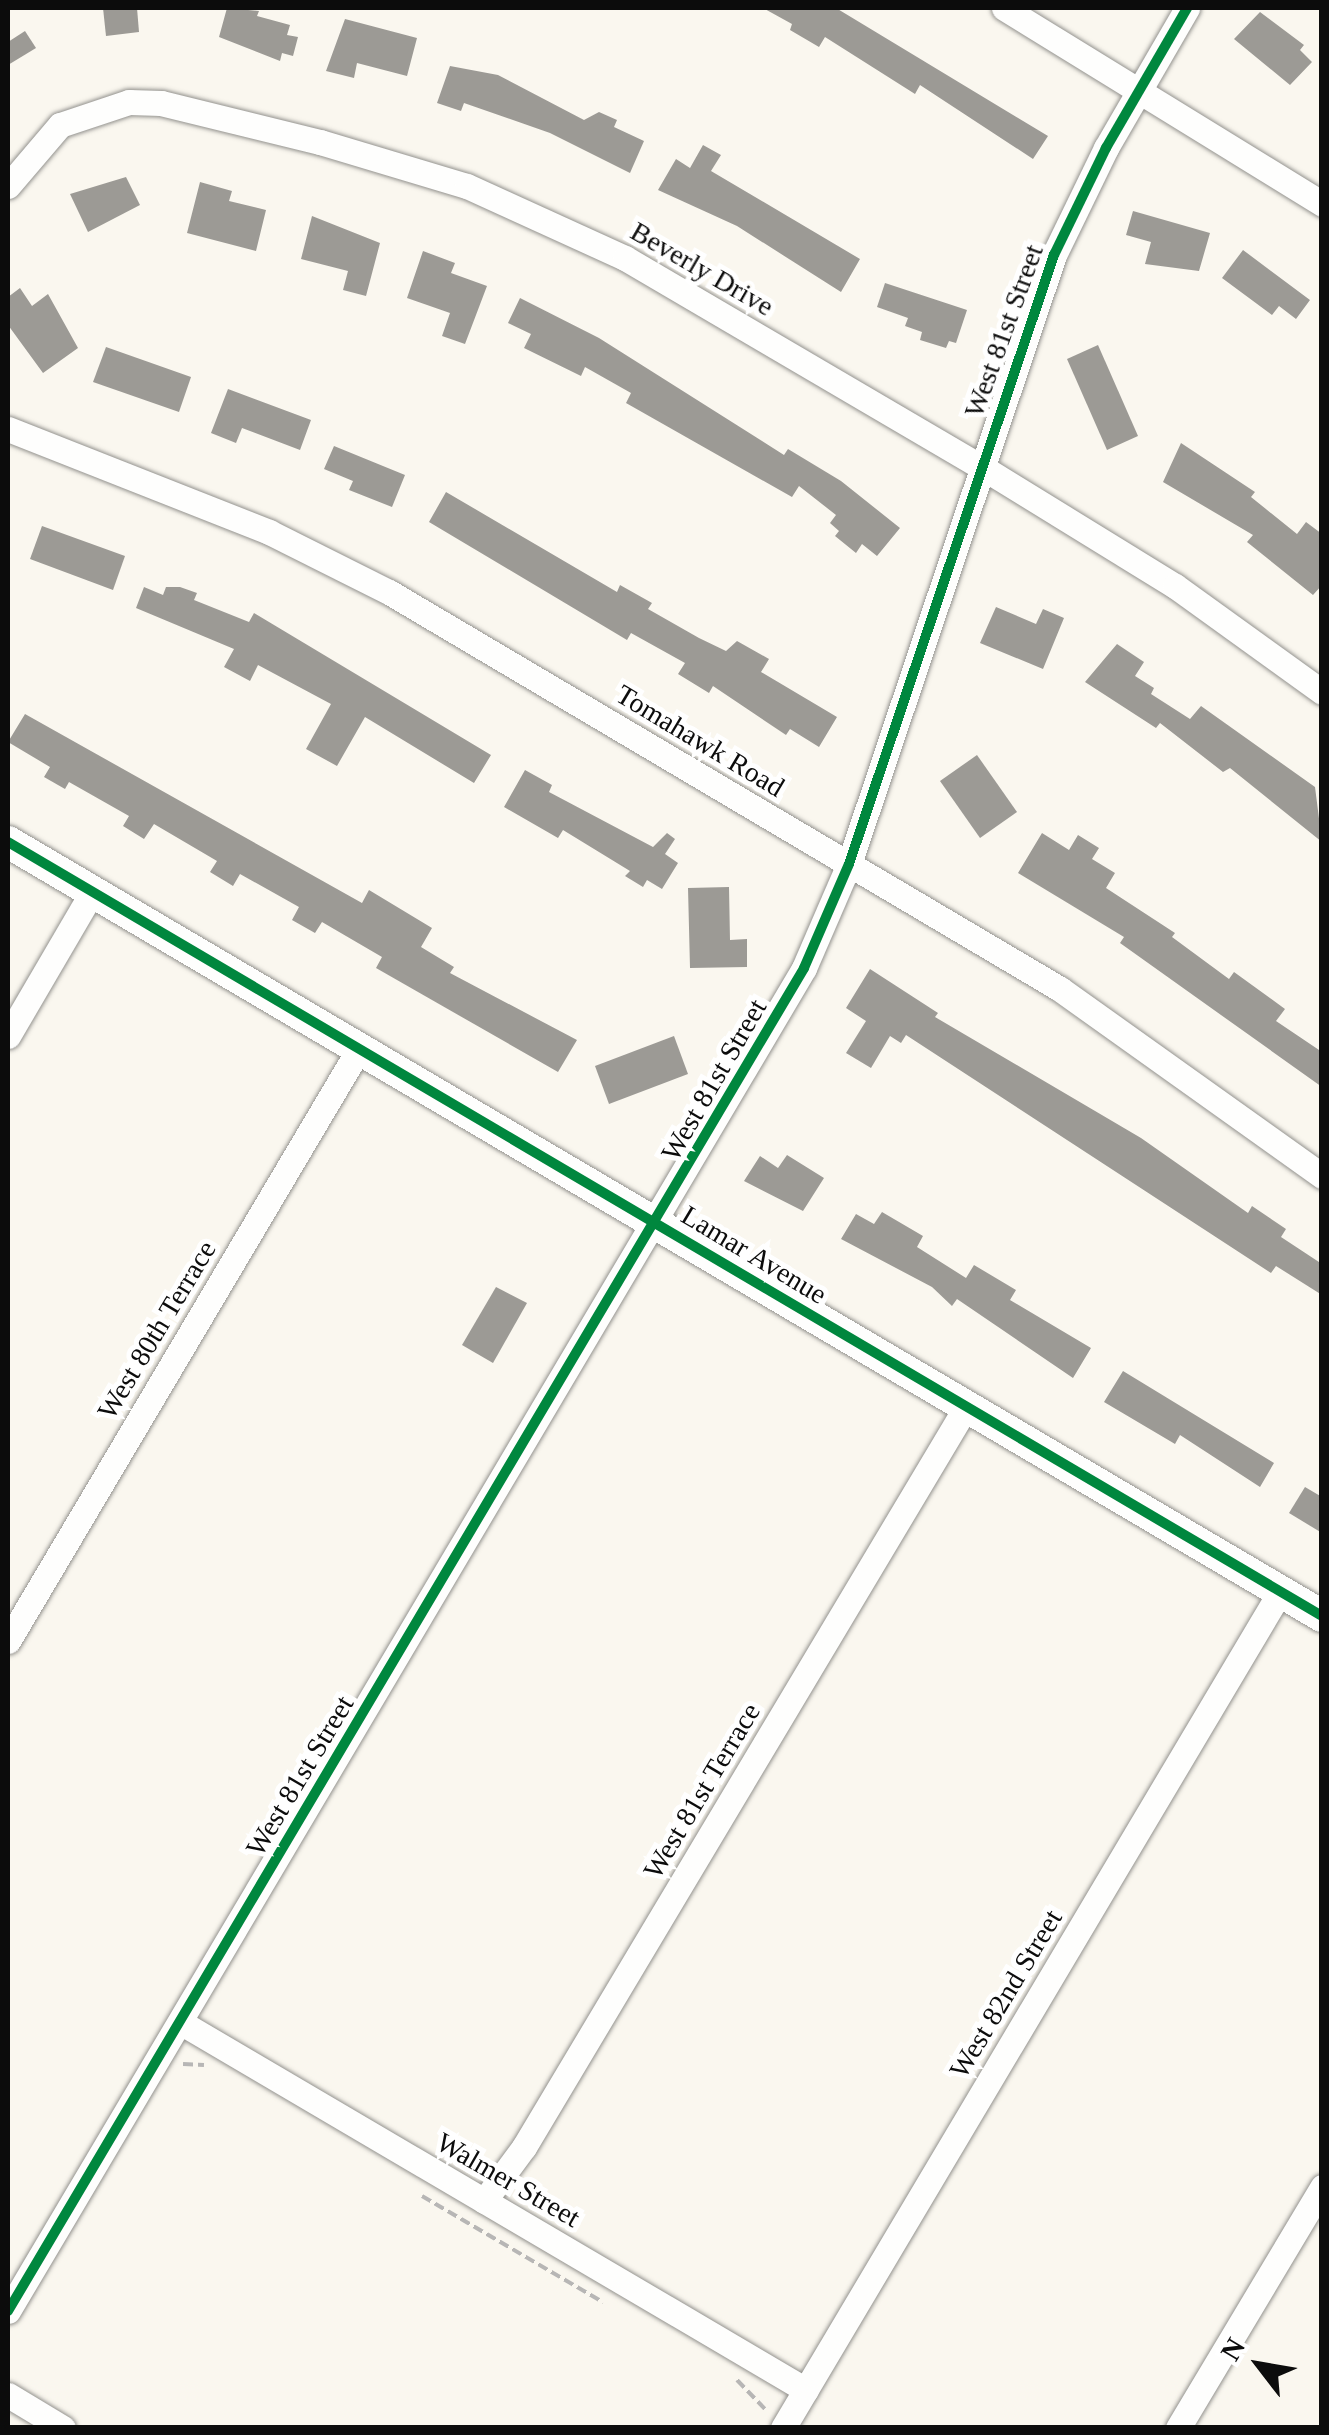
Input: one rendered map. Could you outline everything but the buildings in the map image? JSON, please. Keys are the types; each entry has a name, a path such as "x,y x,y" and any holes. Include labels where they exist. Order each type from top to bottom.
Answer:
{"street":[{"path":"1004,8 1322,204"},
{"name":"West 81st Street","path":"8,2311 778,1018 849,864 980,466 1054,256 1139,88 1187,8"},
{"name":"Beverly Drive","path":"8,186 60,125 129,102 161,103 389,160 521,208 625,258 980,466 1175,586 1322,692"},
{"name":"Tomahawk Road","path":"8,429 270,532 389,592 1060,989 1322,1176"},
{"name":"Lamar Avenue","path":"8,842 1322,1616"},
{"path":"8,1036 92,892"},
{"name":"West 80th Terrace","path":"8,1641 359,1049"},
{"name":"West 81st Terrace","path":"484,2201 524,2148 966,1407"},
{"name":"West 82nd Street","path":"783,2428 1280,1592"},
{"name":"Walmer Street","path":"180,2022 806,2390"},
{"path":"1178,2428 1322,2187"},
{"path":"8,2394 63,2428"}],"cycle path":[{"path":"8,2311 804,968 849,864 1054,255 1106,148 1187,8"},
{"path":"8,842 1322,1616"}]}
